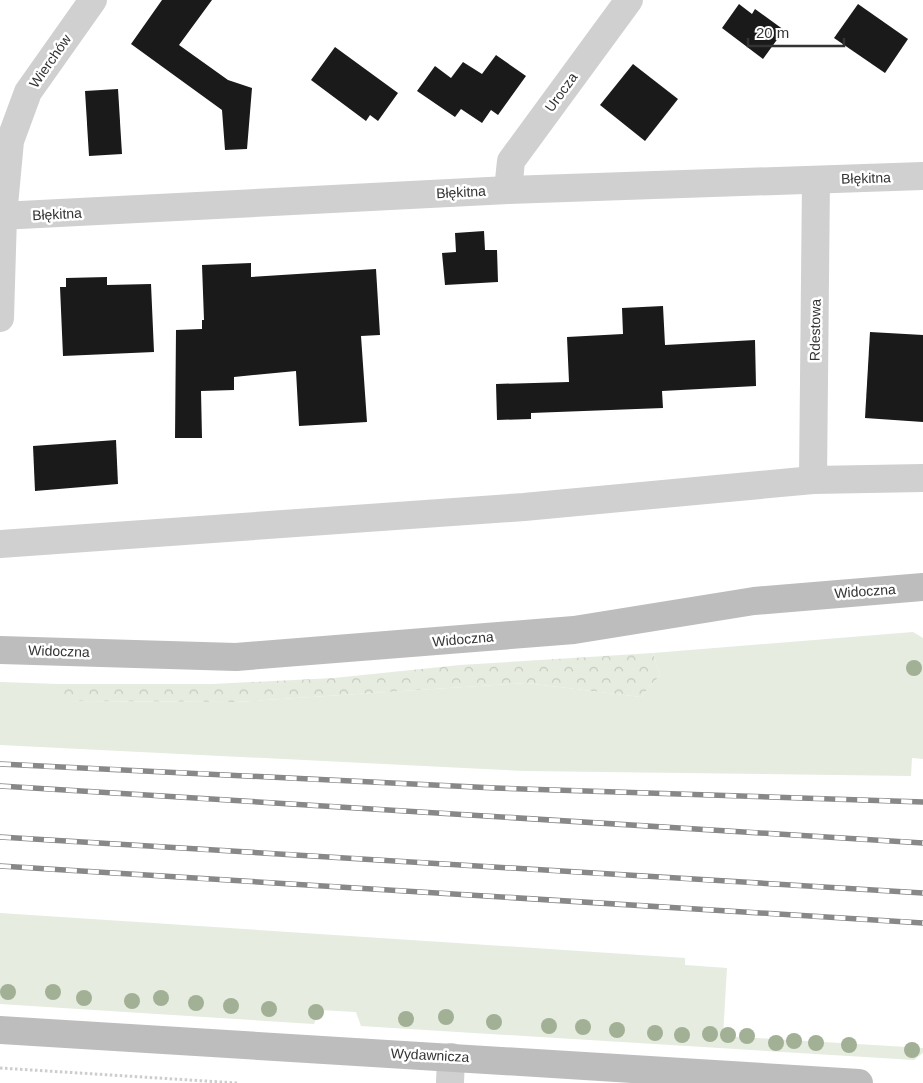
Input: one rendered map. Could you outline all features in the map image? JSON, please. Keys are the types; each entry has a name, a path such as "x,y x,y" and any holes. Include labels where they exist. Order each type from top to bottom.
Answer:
{"main road":[{"name":"Widoczna","path":"0,650 236,657 574,630 754,601 923,587"},
{"name":"Wydawnicza","path":"0,1030 451,1070 859,1083"}],"street":[{"name":"Wierchów","path":"0,318 2,216 10,141 28,92 93,0"},
{"name":"Urocza","path":"508,190 511,160 628,0"},
{"name":"Błękitna","path":"2,216 508,190 923,176"},
{"name":"Rdestowa","path":"813,480 816,180"},
{"path":"0,544 524,507 813,480 923,478"}],"path":[{"path":"0,1068 236,1083"}],"green space":[{"path":"913,632 923,638 923,759 912,758 911,776 525,771 0,745 0,682 58,684 58,701 235,702 526,683 641,697 660,675 653,653"},
{"path":"653,653 660,675 641,697 526,683 235,702 58,701 58,684 213,684 334,678 460,665"},
{"path":"0,913 685,958 685,965 727,968 723,1036 923,1048 923,1053 914,1060 361,1026 356,1012 320,1010 314,1024 0,1004"}],"building":[{"path":"162,0 212,0 179,45 228,80 252,88 247,149 225,150 222,110 131,44"},
{"path":"739,4 752,14 755,9 784,30 763,59 722,28"},
{"path":"858,4 908,39 885,73 834,38"},
{"path":"335,47 398,93 378,121 370,115 366,121 311,80"},
{"path":"496,55 526,76 498,115 491,110 482,123 461,109 455,117 417,91 435,66 451,78 463,62 482,74"},
{"path":"633,64 678,99 645,141 600,105"},
{"path":"118,89 122,154 89,156 85,91"},
{"path":"484,231 485,250 497,250 498,282 445,285 442,253 456,252 455,233"},
{"path":"251,263 251,277 376,269 380,335 361,336 367,422 299,426 296,371 234,377 234,390 201,391 202,438 175,438 176,330 202,329 202,320 204,320 202,265"},
{"path":"107,277 107,285 151,284 154,352 63,356 60,287 66,287 66,278"},
{"path":"663,306 665,345 755,340 756,386 662,391 663,408 531,413 531,419 497,420 496,384 569,382 567,337 623,334 622,308"},
{"path":"870,332 923,335 923,422 865,418"},
{"path":"116,440 118,484 35,491 33,446"}],"railway":[{"path":"0,764 495,788 923,802"},
{"path":"0,786 923,843"},
{"path":"0,837 923,893"},
{"path":"0,866 923,923"}]}
